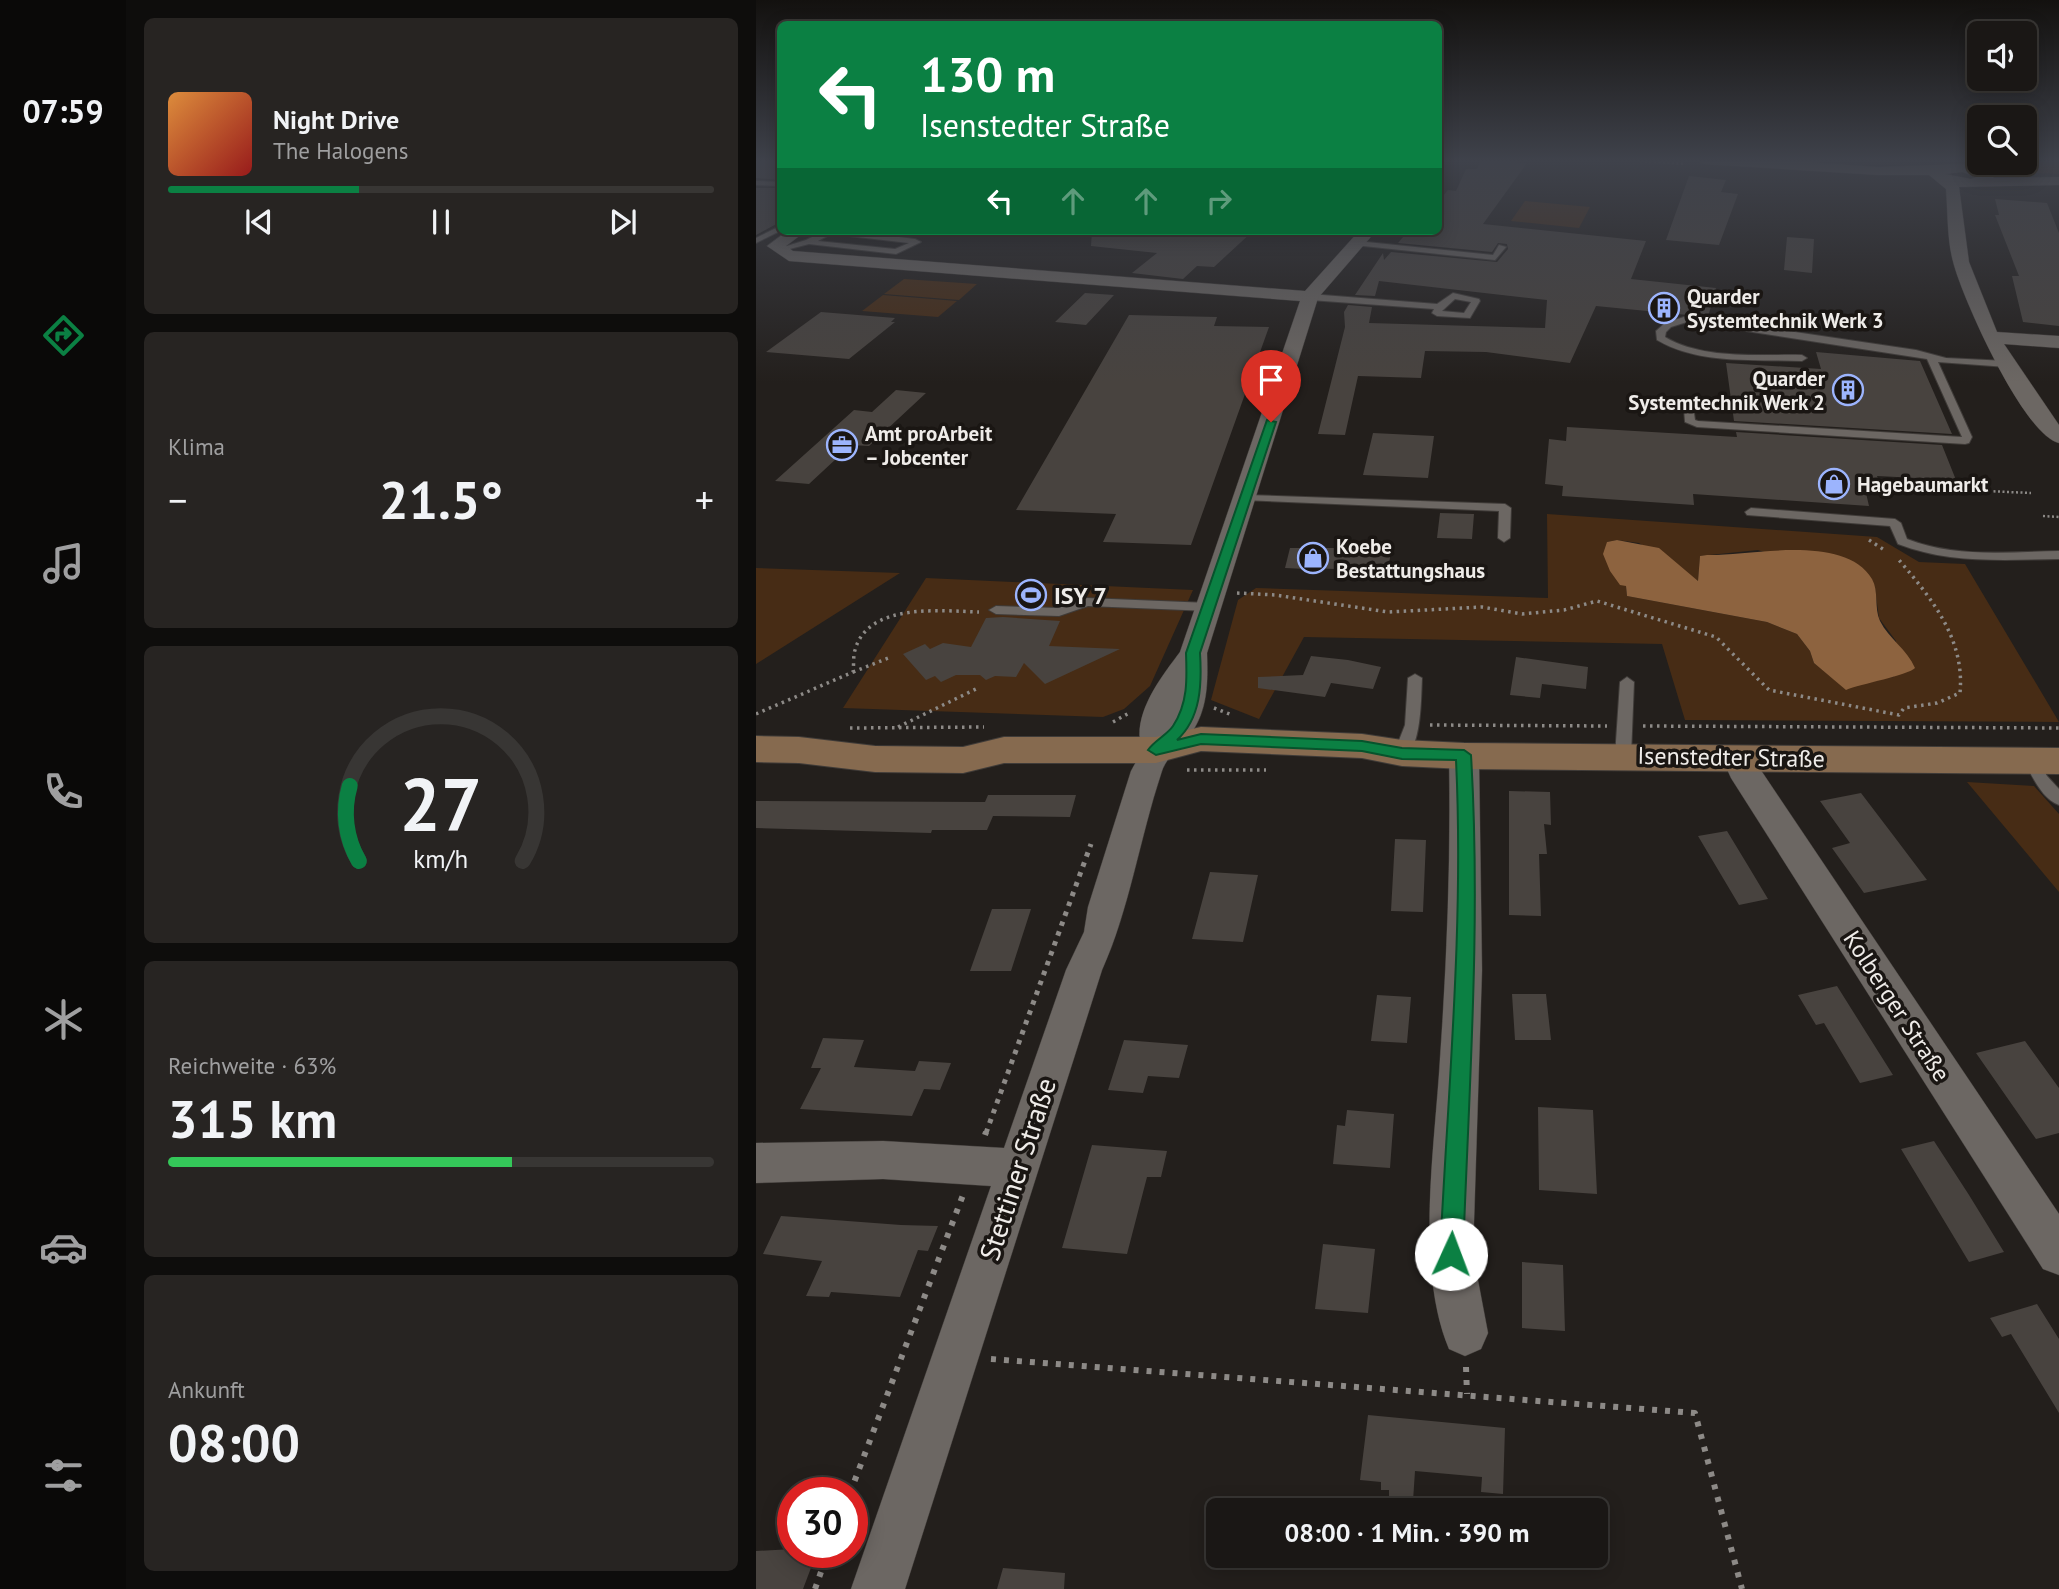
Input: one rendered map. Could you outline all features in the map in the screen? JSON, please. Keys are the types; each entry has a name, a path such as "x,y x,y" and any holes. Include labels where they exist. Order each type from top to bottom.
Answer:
{"street":[{"path":"1957,234 1963,272 1990,337 2046,424 2059,437"},
{"path":"804,237 781,240 777,249 789,256 1310,297"},
{"path":"1156,750 1178,730 1190,705 1195,687 1193,653 1247,498 1310,297 1363,237"},
{"path":"1990,337 2059,342"},
{"name":"Isenstedter Straße","path":"756,749 799,750 875,759 963,760 998,738 1156,750 1186,758 1362,759 1407,739 1464,755 1623,741 1737,758 2046,761"},
{"name":"Stettiner Straße","path":"878,1589 1084,971 1097,947 1112,882 1146,771 1156,750"},
{"path":"1464,755 1464,957 1451,1254 1465,1333"},
{"name":"Kolberger Straße","path":"1737,758 1742,770 2059,1253"},
{"path":"756,1163 883,1160 1017,1168"}],"lane":[{"path":"804,237 896,252 917,242 862,235"},
{"path":"1363,237 1494,258 1502,247"},
{"path":"756,250 777,249"},
{"path":"1310,297 1439,307"},
{"path":"1802,358 1685,349 1660,338 1661,331 1668,325 1687,319 1931,357 2007,364"},
{"path":"1687,399 1690,422 1697,424 1965,441 1967,437 1931,357"},
{"path":"1247,498 1505,508 1504,538"},
{"path":"1751,512 1895,523 1902,541 1918,549 1974,554 2059,555"},
{"path":"996,610 1059,612 1087,602 1212,600"},
{"path":"1407,739 1415,678"},
{"path":"1623,741 1628,715 1627,682"},
{"path":"2046,761 2041,779 2059,799"}],"path":[{"path":"1931,492 1941,489 2031,493"},
{"path":"2043,516 2059,517"},
{"path":"1869,540 1888,552"},
{"path":"1898,558 1933,602 1960,659 1964,675 1960,693 1937,703 1904,708 1899,715 1901,727"},
{"path":"1212,600 1275,595 1388,612 1482,607 1522,614 1564,610 1597,601 1716,637 1769,690 1899,715"},
{"path":"853,672 851,654 861,636 879,622 914,610 996,610"},
{"path":"756,714 891,657"},
{"path":"897,727 978,688"},
{"path":"846,727 897,727 998,738"},
{"path":"1407,739 1623,741 1901,727 2059,728"},
{"path":"955,1356 1695,1413 1742,1589"},
{"path":"815,1589 822,1568"}],"shaded area":[{"path":"904,279 977,284 959,300 884,294"},
{"path":"883,295 957,301 938,317 862,311"},
{"path":"1547,514 1877,537 1919,562 1965,564 2059,722 1685,720 1662,644 1304,637 1259,719 1211,700 1238,600 1256,588 1548,598","holes":["1617,540 1639,543 1698,581 1700,556 1758,550 1875,588 1879,618 1896,641 1894,677 1873,679 1846,689 1814,663 1810,651 1797,634 1767,622 1627,596 1626,586 1607,542"]},
{"path":"1617,540 1659,548 1698,581 1700,556 1795,550 1819,551 1840,556 1859,565 1872,579 1880,621 1915,668 1904,674 1846,690 1814,663 1810,651 1797,634 1767,622 1627,596 1626,586 1620,585 1603,554 1607,542"},
{"path":"756,568 900,573 756,664"},
{"path":"926,578 1193,590 1150,686 1124,709 1103,717 843,708"},
{"path":"1967,782 2034,786 2059,814 2059,892"}],"building":[{"name":"Quarder Systemtechnik Werk 3","path":"1442,234 1580,234 1646,241 1631,279 1716,288 1708,317 1596,306 1570,363 1486,352 1425,351 1421,378 1358,376 1345,435 1318,434 1345,327 1344,312 1348,305 1372,307 1369,323 1545,328 1547,300 1379,281 1375,296 1355,295 1383,253 1384,260 1391,252 1497,262 1508,249 1507,244 1498,243 1492,252 1398,243 1405,235"},
{"path":"1668,234 1723,234 1719,245 1666,240"},
{"path":"2003,234 2059,234 2059,326 2023,322 2012,276 2019,276"},
{"path":"1092,235 1249,235 1214,267 1197,266 1183,279 1132,273 1157,253 1091,246"},
{"path":"1787,237 1814,239 1812,273 1784,270"},
{"path":"1085,293 1114,295 1086,325 1055,322"},
{"path":"821,312 895,318 891,322 895,322 849,359 766,352"},
{"path":"1129,315 1217,317 1214,326 1269,327 1191,545 1103,542 1116,514 1016,510"},
{"name":"Quarder Systemtechnik Werk 2","path":"1816,352 1920,361 1952,434 1734,421 1726,363 1821,369"},
{"path":"896,390 926,393 869,446 851,445 809,484 775,481 854,410 872,412"},
{"path":"1567,427 1737,437 1736,432 1942,445 1956,480 1877,476 1883,494 1866,493 1869,506 1693,494 1694,505 1562,496 1563,486 1545,484 1549,439 1566,441"},
{"path":"1373,433 1434,436 1428,478 1363,475"},
{"path":"1440,513 1474,514 1472,539 1437,538"},
{"path":"1352,542 1392,544 1388,571 1308,568 1308,565 1306,569 1285,568 1290,548 1351,548"},
{"path":"986,618 1060,621 1049,646 1120,649 1045,684 1024,663 1016,677 995,676 986,680 980,675 956,675 941,682 935,676 926,680 903,654 925,644 930,649 943,643 971,647"},
{"path":"1311,656 1381,667 1373,689 1331,683 1325,697 1258,688 1258,677 1303,675"},
{"path":"1516,657 1588,667 1586,689 1542,684 1540,698 1510,695"},
{"path":"1509,791 1550,792 1551,825 1544,824 1547,854 1539,854 1541,916 1509,915"},
{"path":"1861,793 1927,880 1864,893 1832,848 1850,843 1820,801"},
{"path":"988,795 1076,795 1070,817 993,816 987,830 932,830 931,833 756,828 756,801 985,802"},
{"path":"1727,831 1768,899 1739,905 1698,836"},
{"path":"1395,839 1426,840 1423,912 1391,911"},
{"path":"1210,872 1258,875 1243,942 1192,939"},
{"path":"992,909 1031,909 1011,971 970,971"},
{"path":"1837,986 1893,1075 1860,1083 1824,1023 1816,1025 1798,995"},
{"path":"1512,994 1546,994 1551,1040 1515,1040"},
{"path":"1377,995 1411,997 1407,1043 1371,1041"},
{"path":"823,1038 864,1040 854,1067 915,1071 919,1061 951,1063 940,1090 924,1089 912,1116 800,1109 821,1068 811,1068"},
{"path":"1124,1040 1188,1045 1179,1078 1148,1076 1143,1093 1108,1090"},
{"path":"2025,1041 2059,1088 2059,1133 2036,1139 1976,1053"},
{"path":"1538,1107 1593,1110 1597,1194 1539,1190"},
{"path":"1347,1110 1394,1114 1390,1168 1333,1164 1337,1125 1345,1126"},
{"path":"1934,1141 2004,1252 1969,1262 1901,1149"},
{"path":"1092,1145 1167,1151 1161,1177 1147,1177 1127,1254 1062,1248"},
{"path":"781,1216 938,1226 928,1251 918,1250 900,1297 831,1292 829,1297 806,1296 822,1261 763,1254"},
{"path":"1323,1244 1375,1249 1368,1313 1315,1309"},
{"path":"1522,1262 1563,1265 1565,1331 1522,1328"},
{"path":"2037,1304 2059,1339 2059,1413 2011,1334 2002,1337 1990,1318"},
{"path":"1368,1415 1505,1428 1503,1494 1481,1492 1482,1477 1415,1471 1413,1498 1389,1498 1389,1490 1381,1490 1381,1482 1360,1480"},
{"path":"777,1550 777,1568 811,1568 803,1589 756,1589 756,1551"},
{"path":"1003,1568 1065,1573 1064,1589 997,1589"}],"place":[{"name":"Quarder Systemtechnik Werk 3","path":"1664,308"},
{"name":"Quarder Systemtechnik Werk 2","path":"1848,390"},
{"name":"Amt proArbeit – Jobcenter","path":"842,445"},
{"name":"Hagebaumarkt","path":"1834,484"},
{"name":"Koebe Bestattungshaus","path":"1313,558"},
{"name":"ISY 7","path":"1031,595"}],"route":[{"path":"1271,422 1193,653 1195,687 1190,705 1178,730 1156,750 1201,739 1362,746 1402,753 1464,755 1464,971 1451,1254"}]}
